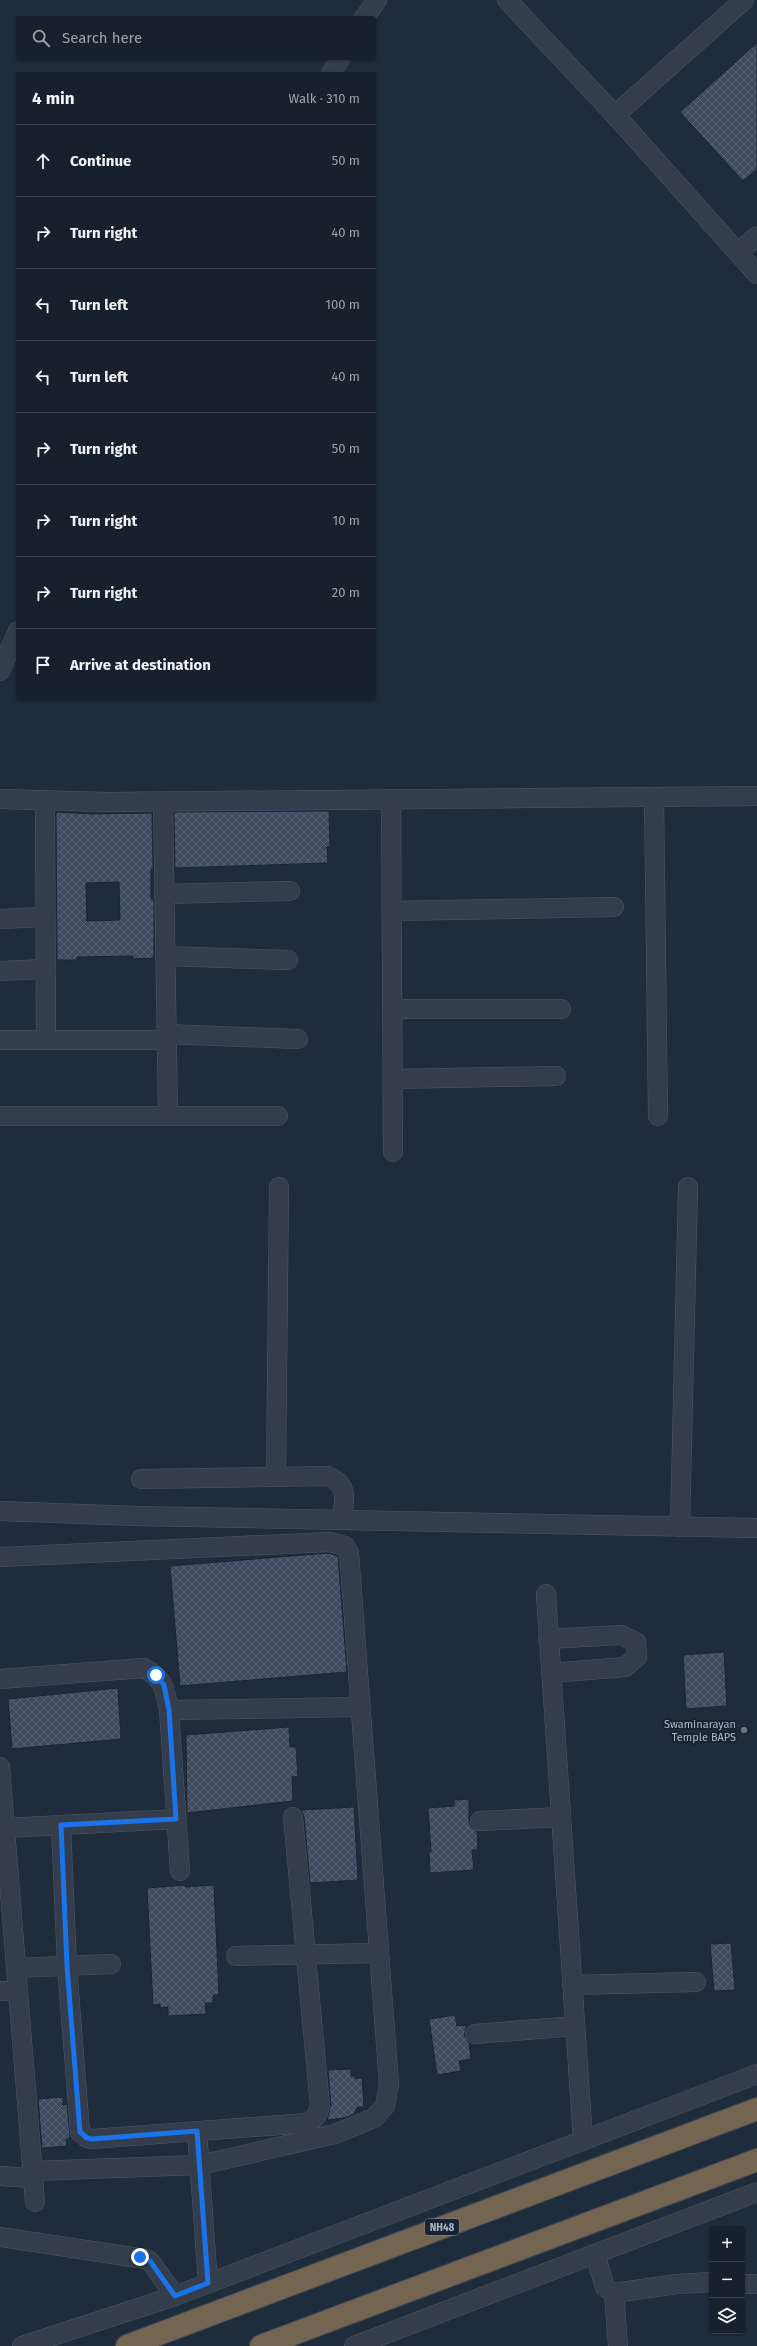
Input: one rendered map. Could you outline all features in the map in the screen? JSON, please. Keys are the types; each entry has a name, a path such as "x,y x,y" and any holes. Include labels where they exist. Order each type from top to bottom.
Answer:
{"highway":[{"name":"NH48","path":"127,2346 757,2108"},
{"path":"261,2346 757,2160"}],"street":[{"path":"366,16 378,0"},
{"path":"507,0 615,115 757,274"},
{"path":"615,115 744,0"},
{"path":"332,72 339,60"},
{"path":"738,253 757,236"},
{"path":"0,671 16,635"},
{"path":"0,799 163,802 757,796"},
{"path":"654,797 658,1116"},
{"path":"45,800 44,917 46,1040"},
{"path":"391,800 393,1152"},
{"path":"163,802 168,1116"},
{"path":"164,894 290,892"},
{"path":"392,911 614,907"},
{"path":"0,919 44,917"},
{"path":"165,956 288,960"},
{"path":"0,971 45,969"},
{"path":"392,1009 561,1008"},
{"path":"0,1040 167,1037 298,1038"},
{"path":"392,1079 556,1076"},
{"path":"0,1116 278,1116"},
{"path":"276,1477 279,1187"},
{"path":"680,1527 688,1187"},
{"path":"141,1479 328,1476 338,1480 344,1489 342,1520"},
{"path":"0,1511 342,1520 757,1528"},
{"path":"0,1557 338,1543 345,1546 349,1553 389,2084 385,2106 374,2118 335,2134 200,2165 0,2176"},
{"path":"546,1594 583,2140"},
{"path":"548,1638 621,1635 636,1642 638,1657 625,1668 551,1673"},
{"path":"0,1679 144,1668 156,1675 164,1685 169,1710 180,1871"},
{"path":"169,1710 360,1707"},
{"path":"0,1767 5,1828 5,1887 16,1968 9,1991 35,2202"},
{"path":"61,1825 67,1966 80,2132 83,2136 92,2139 307,2123 314,2119 318,2113 320,2106 293,1817"},
{"path":"480,1821 560,1817"},
{"path":"5,1828 176,1819"},
{"path":"236,1956 379,1953"},
{"path":"16,1968 111,1964"},
{"path":"572,1986 696,1982"},
{"path":"475,2034 575,2026"},
{"path":"22,2346 175,2296 757,2074"},
{"path":"197,2131 208,2283"},
{"path":"354,2346 757,2192"},
{"path":"0,2237 145,2258 150,2261 175,2296"},
{"path":"595,2254 605,2287 614,2293 677,2284 709,2282"},
{"path":"745,2284 757,2284"},
{"path":"614,2293 618,2346"}],"building":[{"path":"757,43 757,169 743,181 680,112"},
{"path":"329,811 330,847 327,847 328,863 175,868 174,812"},
{"path":"56,812 92,814 152,813 153,869 151,869 151,899 154,899 154,958 133,959 133,956 77,957 77,960 57,960","holes":["119,882 120,920 87,921 86,883"]},
{"path":"328,1553 338,1556 347,1672 180,1686 170,1566"},
{"path":"724,1652 727,1706 686,1709 683,1655"},
{"path":"118,1688 121,1739 12,1749 8,1699"},
{"path":"289,1727 290,1747 296,1747 298,1776 292,1777 293,1801 187,1813 186,1735"},
{"path":"469,1799 469,1822 471,1827 477,1831 478,1850 472,1850 474,1870 430,1873 429,1852 431,1851 428,1808 454,1806 454,1800"},
{"path":"354,1807 358,1880 310,1883 304,1816 301,1810"},
{"path":"185,1885 185,1887 214,1885 219,1995 213,1995 213,2003 205,2003 206,2014 168,2016 168,2007 160,2008 160,2004 153,2005 147,1888"},
{"path":"731,1943 735,1990 714,1991 710,1944"},
{"path":"455,2015 457,2026 467,2025 464,2035 469,2043 471,2059 459,2061 461,2071 437,2075 429,2019"},
{"path":"351,2069 351,2076 355,2076 355,2079 362,2078 364,2107 357,2107 354,2114 344,2118 327,2120 331,2105 328,2070"},
{"path":"63,2097 63,2105 67,2104 70,2136 69,2139 66,2139 67,2146 42,2148 38,2099"}],"place":[{"name":"Swaminarayan Temple BAPS","path":"744,1730"}],"route":[{"path":"140,2257 150,2261 175,2296 208,2283 197,2131 92,2139 83,2136 80,2132 67,1966 61,1825 176,1819 169,1710 164,1685 156,1675"}]}
